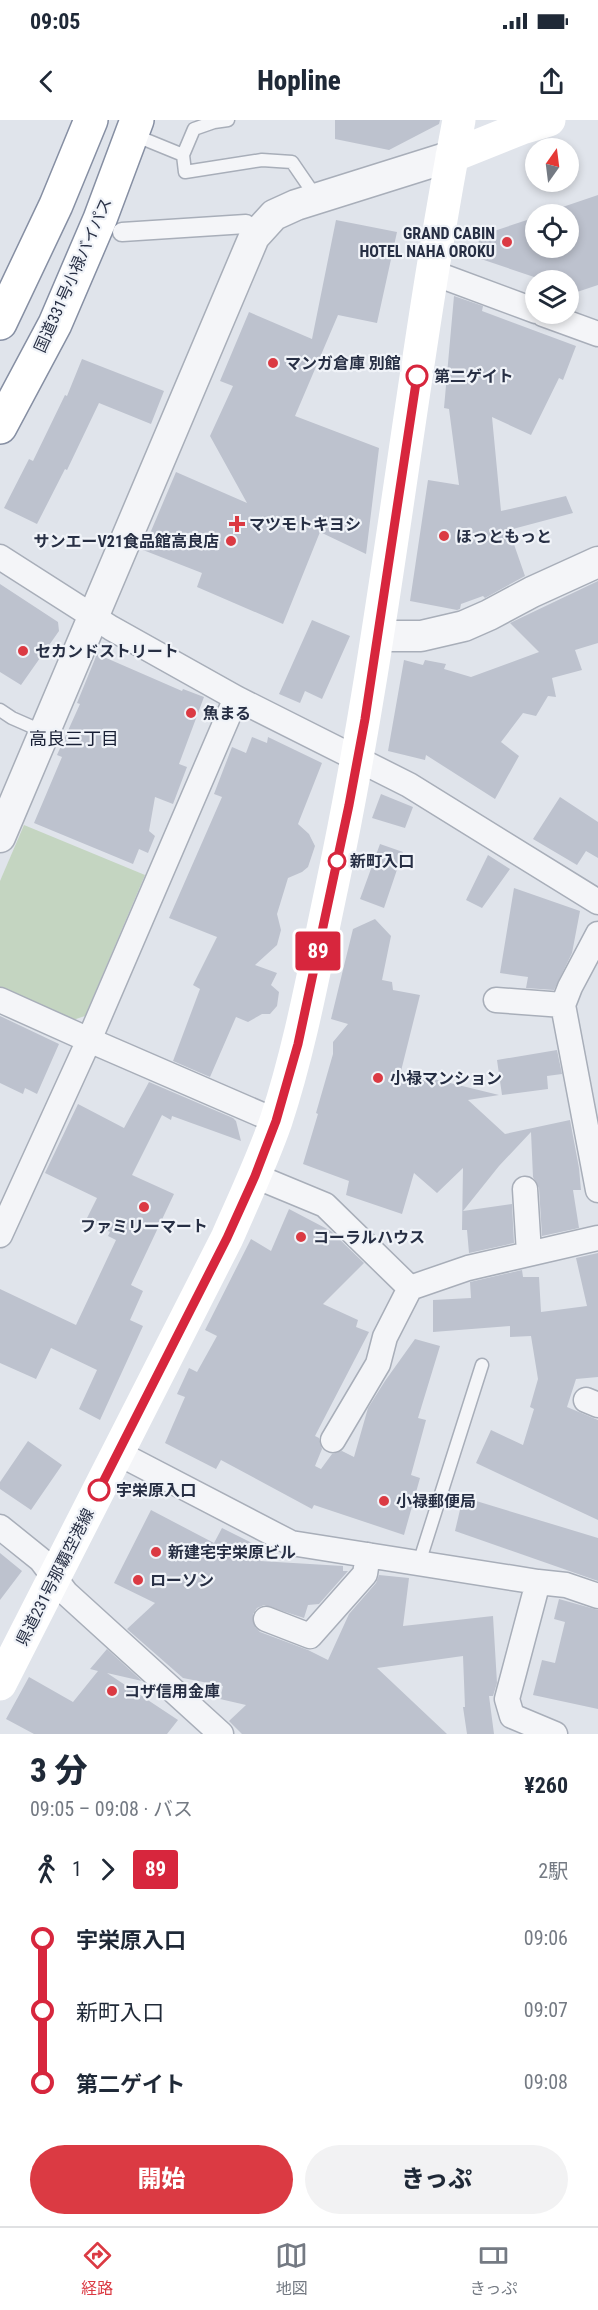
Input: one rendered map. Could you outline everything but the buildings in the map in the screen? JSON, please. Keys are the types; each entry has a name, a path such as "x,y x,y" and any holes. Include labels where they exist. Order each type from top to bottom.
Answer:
{"main road":[{"path":"0,323 56,205 91,120"},
{"name":"県道231号那覇空港線","path":"0,1684 227,1238 255,1176 276,1121 298,1044 357,760 379,636 431,272 459,120"},
{"path":"452,156 522,128 549,120"},
{"name":"国道331号小禄バイパス","path":"0,427 55,324 100,219 134,127"}],"street":[{"path":"0,837 254,237 274,214 317,198 452,156"},
{"path":"122,232 246,224"},
{"path":"431,272 525,307"},
{"path":"570,324 598,334"},
{"path":"0,557 94,617 236,698 409,785 598,902"},
{"path":"379,636 421,636 464,626 598,562"},
{"path":"0,1235 89,1040 236,698"},
{"path":"598,934 563,1005 598,1190"},
{"path":"0,1000 276,1121"},
{"path":"496,1000 563,1005"},
{"path":"255,1176 326,1205 410,1288"},
{"path":"525,1189 529,1253"},
{"path":"333,1440 378,1364 386,1336 410,1288 468,1268 598,1238"},
{"path":"118,1453 291,1543 566,1585 598,1596"},
{"path":"0,1527 41,1560 66,1593 221,1734"},
{"path":"266,1619 310,1636 365,1574 368,1555"},
{"path":"537,1582 507,1699 512,1716 555,1734"}],"lane":[{"path":"228,120 194,129 183,155 186,172 262,160 292,162 317,198"},
{"path":"134,127 183,155"},
{"path":"0,710 44,732"},
{"path":"419,1563 482,1365"}],"green space":[{"path":"24,825 145,875 85,1016 73,1020 0,990 0,881"}],"bus line":[{"name":"89","path":"99,1490 227,1238 255,1176 276,1121 298,1044 365,719 417,376"}],"place":[{"name":"GRAND CABIN HOTEL NAHA OROKU","path":"507,242"},
{"name":"マンガ倉庫 別館","path":"273,363"},
{"name":"第二ゲイト","path":"417,376"},
{"name":"マツモトキヨシ","path":"237,524"},
{"name":"ほっともっと","path":"444,536"},
{"name":"サンエーV21食品館高良店","path":"231,541"},
{"name":"セカンドストリート","path":"23,651"},
{"name":"魚まる","path":"191,713"},
{"name":"新町入口","path":"337,861"},
{"name":"小禄マンション","path":"378,1078"},
{"name":"ファミリーマート","path":"144,1207"},
{"name":"コーラルハウス","path":"301,1237"},
{"name":"宇栄原入口","path":"99,1490"},
{"name":"小禄郵便局","path":"384,1501"},
{"name":"新建宅宇栄原ビル","path":"156,1552"},
{"name":"ローソン","path":"138,1580"},
{"name":"コザ信用金庫","path":"112,1691"}],"district":[{"name":"高良三丁目","path":"74,738"}]}
